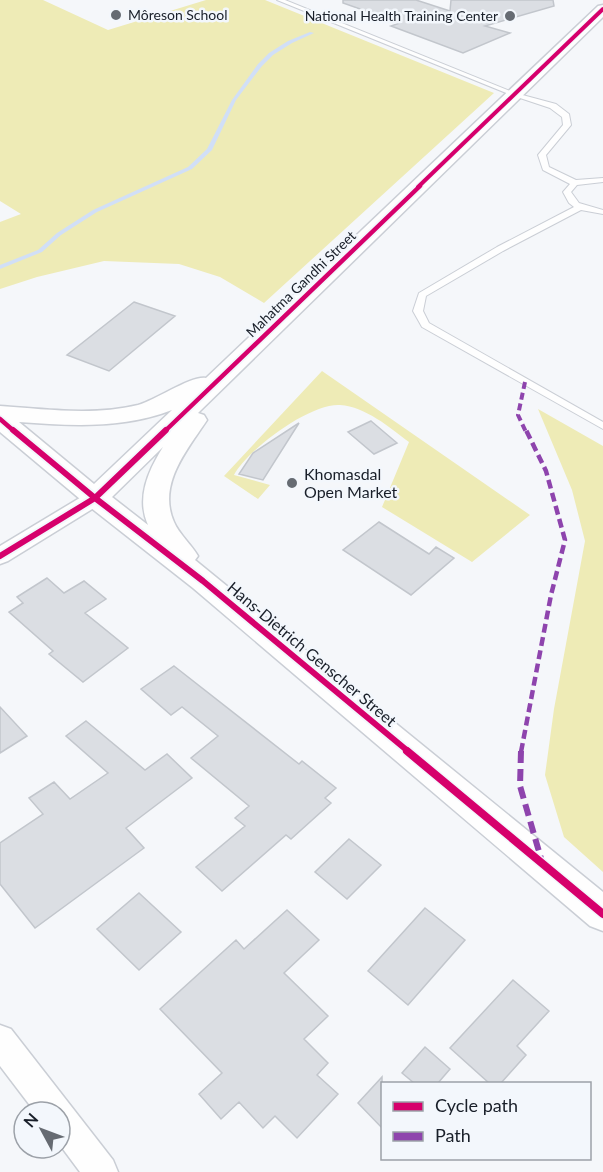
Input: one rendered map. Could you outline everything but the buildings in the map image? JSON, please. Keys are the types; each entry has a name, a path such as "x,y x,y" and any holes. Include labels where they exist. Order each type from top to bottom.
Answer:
{"street":[{"name":"Mahatma Gandhi Street","path":"0,556 95,498 603,9"},
{"path":"0,413 77,420 135,413 162,405 203,383 244,356"},
{"path":"203,581 160,521 156,498 160,477 178,442 244,356"},
{"name":"Hans-Dietrich Genscher Street","path":"0,419 95,498 203,581 603,914"},
{"path":"0,1040 46,1100"},
{"path":"72,1134 101,1172"}],"lane":[{"path":"280,0 513,94 553,106 566,116 567,125 542,155 546,168 575,183 603,180"},
{"path":"575,183 567,192 568,197 581,207 603,212"},
{"path":"581,207 502,246 442,282 422,296 418,311 425,326 603,426"}],"shaded area":[{"path":"0,0 43,0 108,30 206,0 265,0 494,93 264,303 220,277 179,264 104,261 37,277 0,289 0,222 21,214 0,201"},
{"path":"322,371 530,515 472,562 382,507 409,442 368,414 340,405 327,406 297,419 266,441 241,464 234,475 270,485 258,499 224,476"},
{"path":"538,409 603,446 603,872 564,837 545,775 554,709 585,541 572,490"}],"waterway":[{"path":"0,267 40,251 59,234 95,211 190,168 209,150 234,100 260,65 271,54 290,42 312,33"}],"marked path":[{"path":"525,382 518,415 546,471 565,540 551,595 521,752 520,786 542,862"}],"cycle path":[{"path":"0,556 95,498 603,9"},
{"path":"0,419 95,498 203,581 603,914"}],"place":[{"name":"Môreson School","path":"116,15"},
{"name":"National Health Training Center","path":"510,16"},
{"name":"Khomasdal Open Market","path":"292,483"}]}
